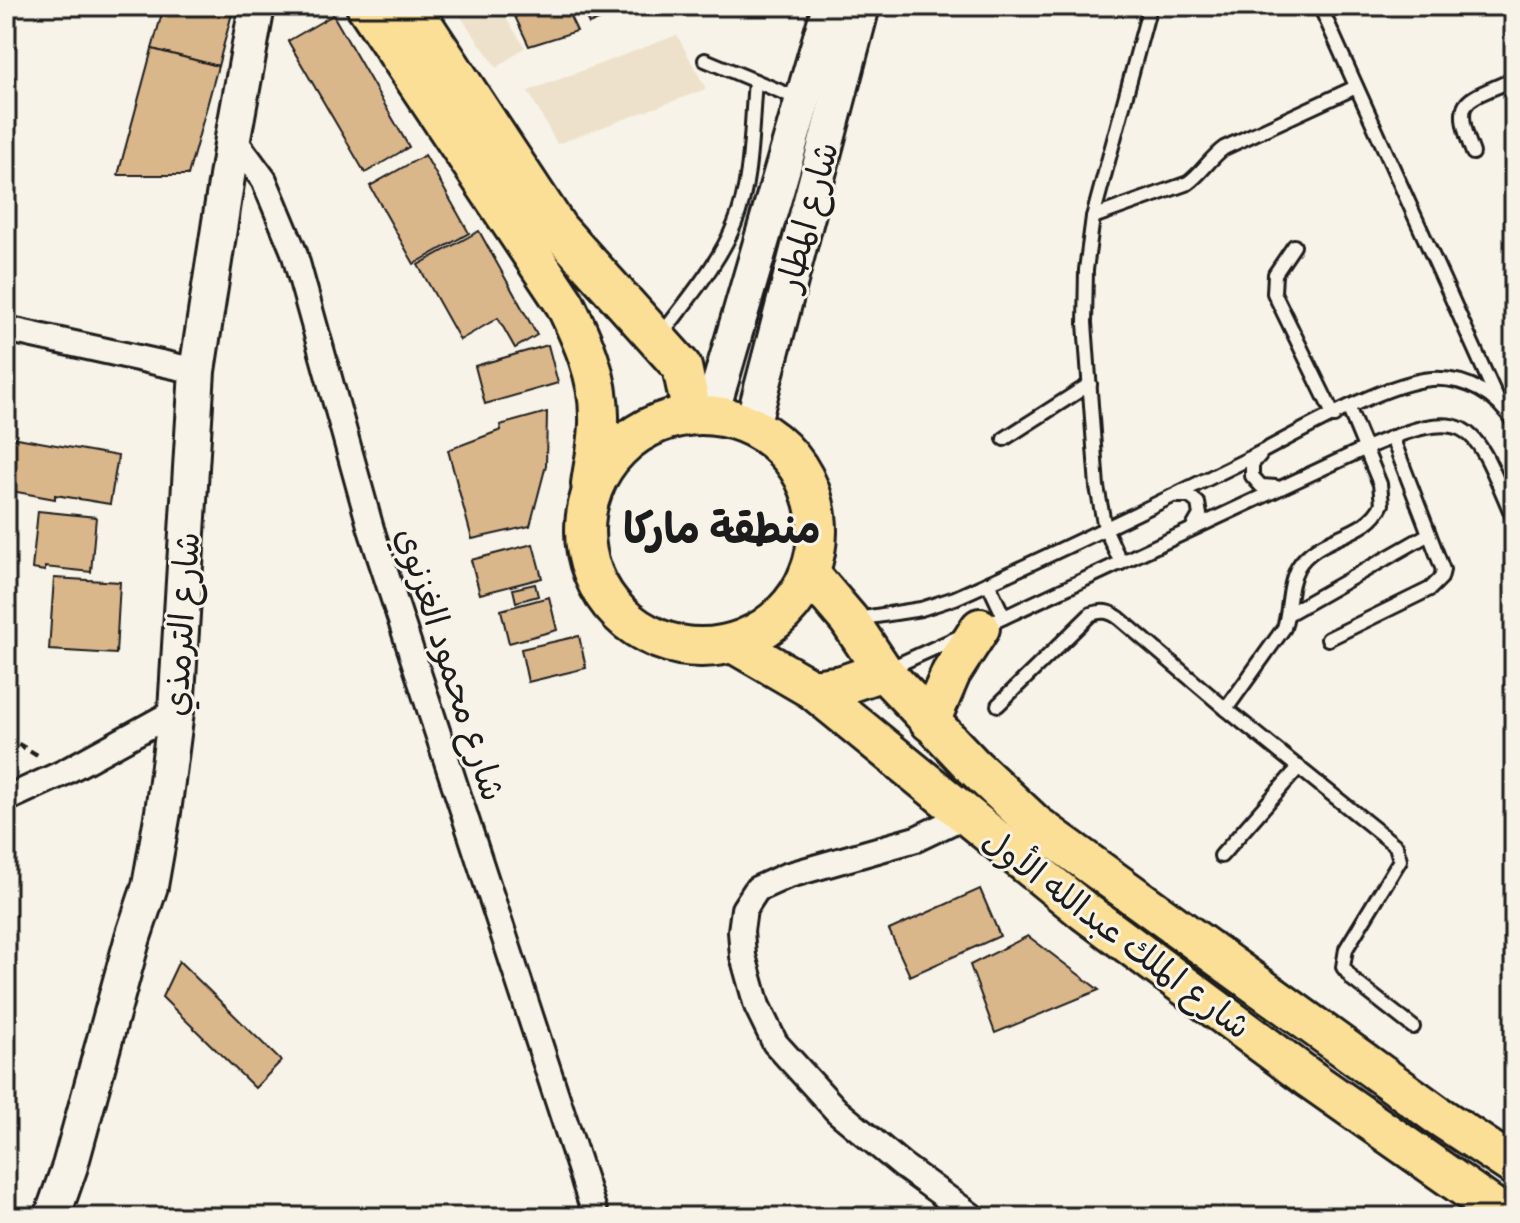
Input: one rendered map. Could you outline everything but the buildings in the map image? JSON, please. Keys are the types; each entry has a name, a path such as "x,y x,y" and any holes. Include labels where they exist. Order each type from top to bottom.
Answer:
{"main road":[{"path":"411,6 558,229 682,367 702,414"},
{"name":"شارع المطار","path":"752,426 862,6"},
{"path":"366,7 565,304 581,338 593,374 600,417 585,526 587,558 599,587 617,612 642,632 671,644 702,648 733,643 758,633 779,617 797,597 809,573 816,545 816,516 809,488 796,463 776,442 752,426 702,414 665,420 640,431 619,448 602,470 590,495"},
{"name":"شارع الترمذي","path":"52,1217 70,1166 150,886 165,801 176,711 197,371 233,138 262,11"},
{"name":"شارع المطار","path":"702,414 804,101 825,13"},
{"name":"شارع الملك عبدالله الأول","path":"809,573 849,620 883,671 930,722 1036,825 1437,1115 1514,1166"},
{"path":"930,722 951,673 992,622"},
{"name":"شارع الملك عبدالله الأول","path":"733,643 812,689 1084,911 1284,1060 1507,1217"},
{"path":"812,689 842,685 883,671"}],"street":[{"name":"شارع محمود الغزنوي","path":"233,138 264,180 294,252 371,529 596,1217"},
{"path":"6,329 197,371"},
{"path":"6,799 63,773 176,711"},
{"path":"964,816 916,839 786,876 757,889 744,909 741,931 743,956 757,1006 775,1043 837,1111 902,1165 973,1217"}],"lane":[{"path":"1320,6 1498,402 1514,423"},
{"path":"1121,563 1105,528 1097,487 1085,323 1086,270 1093,217 1146,8"},
{"path":"705,60 804,101"},
{"path":"1473,153 1463,127 1462,109 1468,102 1514,79"},
{"path":"658,340 727,241 736,222 745,180 755,81"},
{"path":"1093,217 1188,183 1224,148 1356,87"},
{"path":"1294,246 1275,274 1274,293 1334,416"},
{"path":"849,620 921,609 988,583 1388,391 1433,379 1457,381 1479,389 1498,402"},
{"path":"1004,439 1090,384"},
{"path":"1226,709 1276,642 1288,614 1292,582 1308,554 1370,521 1378,513 1383,494 1349,409"},
{"path":"883,671 1366,448 1425,426 1447,424 1466,429 1485,452 1514,520"},
{"path":"1328,639 1437,585 1443,570 1392,437"},
{"path":"1265,450 1252,464 1252,476 1261,486 1280,487"},
{"path":"1172,496 1189,496 1198,503 1200,515 1191,529"},
{"path":"1288,614 1429,534"},
{"path":"988,583 992,622"},
{"path":"998,705 1091,614 1111,612 1119,618 1396,846 1399,853 1397,866 1346,949 1343,967 1346,975 1413,1027"},
{"path":"1221,856 1299,767"}],"path":[{"path":"6,737 27,748"}],"shaded area":[{"path":"453,6 498,6 525,47 497,68"},
{"path":"677,35 706,89 557,144 528,91"}],"district":[{"name":"منطقة ماركا","path":"722,528"}]}
